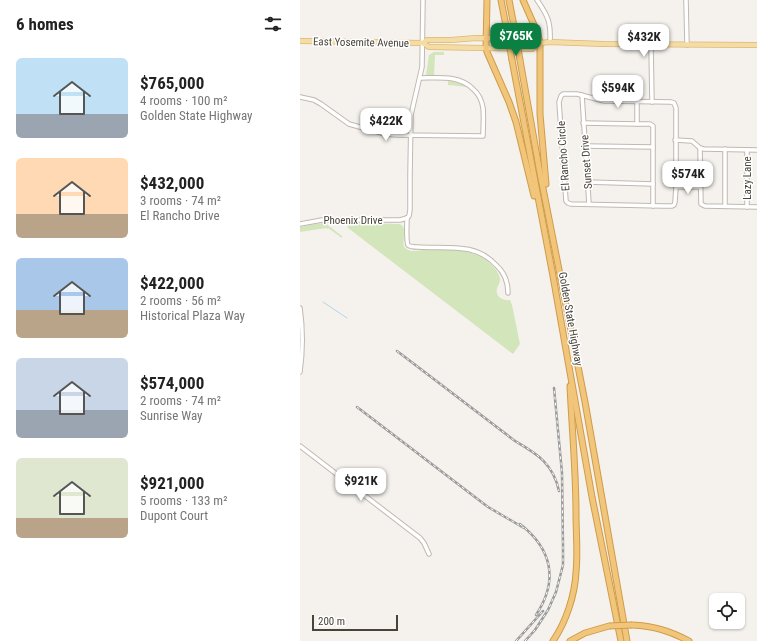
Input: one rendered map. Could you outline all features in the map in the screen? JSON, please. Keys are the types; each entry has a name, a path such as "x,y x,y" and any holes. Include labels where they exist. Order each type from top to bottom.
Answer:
{"highway":[{"path":"487,0 486,48 516,122 548,253"},
{"name":"Golden State Highway","path":"501,0 592,497 621,641"},
{"name":"Golden State Highway","path":"508,0 585,402 625,630 629,641"},
{"path":"523,0 538,34 540,43 540,114 549,217"},
{"path":"553,641 571,602 576,573 576,482 569,367"},
{"path":"570,641 593,630 643,625 662,629 689,641"},
{"path":"632,626 660,631 684,641"},
{"path":"575,641 609,628"}],"main road":[{"name":"East Yosemite Avenue","path":"300,41 423,43 427,40 486,38 532,40 540,43 757,45"},
{"name":"East Yosemite Avenue","path":"423,43 429,47 532,49 540,43"}],"street":[{"path":"423,0 422,67 411,115 410,210 409,216 406,218 408,244 418,247 469,249 485,254 503,273 508,287 508,292"},
{"path":"537,0 548,19 550,28 550,42"},
{"path":"686,0 686,45"},
{"path":"651,45 652,102"},
{"path":"300,96 314,100 321,104 349,124 389,135 483,136 483,108 477,92 468,84 456,79 420,78"},
{"name":"El Rancho Circle","path":"563,94 578,94 604,101 637,102 671,102 675,104 676,202 674,205 653,206 568,203 566,201 559,102 561,96 563,94"},
{"name":"Sunset Drive","path":"582,95 589,204"},
{"path":"636,124 637,102"},
{"path":"583,124 650,124 653,126 653,206"},
{"path":"675,140 692,141 700,148 757,150"},
{"path":"585,146 653,147"},
{"path":"700,148 700,187 702,205 757,207"},
{"path":"725,149 725,206"},
{"name":"Lazy Lane","path":"747,150 747,207"},
{"path":"587,182 653,184"},
{"path":"676,187 700,187"},
{"name":"Phoenix Drive","path":"300,224 322,220 400,220 406,218"},
{"path":"300,308 303,336 300,372"},
{"path":"300,446 420,538 429,554"}],"green space":[{"path":"434,52 444,52 444,55 435,55 434,76 426,76 429,55"},
{"path":"448,81 458,82 468,87 448,85"},
{"path":"325,223 342,236 342,238 328,228 300,232 300,227"},
{"path":"347,224 400,224 404,230 404,245 408,250 464,251 479,256 491,264 500,277 497,288 498,296 505,300 510,300 512,305 520,344 513,354 348,228"}],"waterway":[{"path":"323,302 347,318"}],"railway":[{"path":"397,351 515,441 543,460 553,473 559,491"},
{"path":"525,641 535,630 548,610 556,592 563,565 562,473 554,388"},
{"path":"357,407 488,507 524,528"},
{"path":"520,524 539,544 549,566 548,590 536,615"},
{"path":"516,641 543,611"}]}
